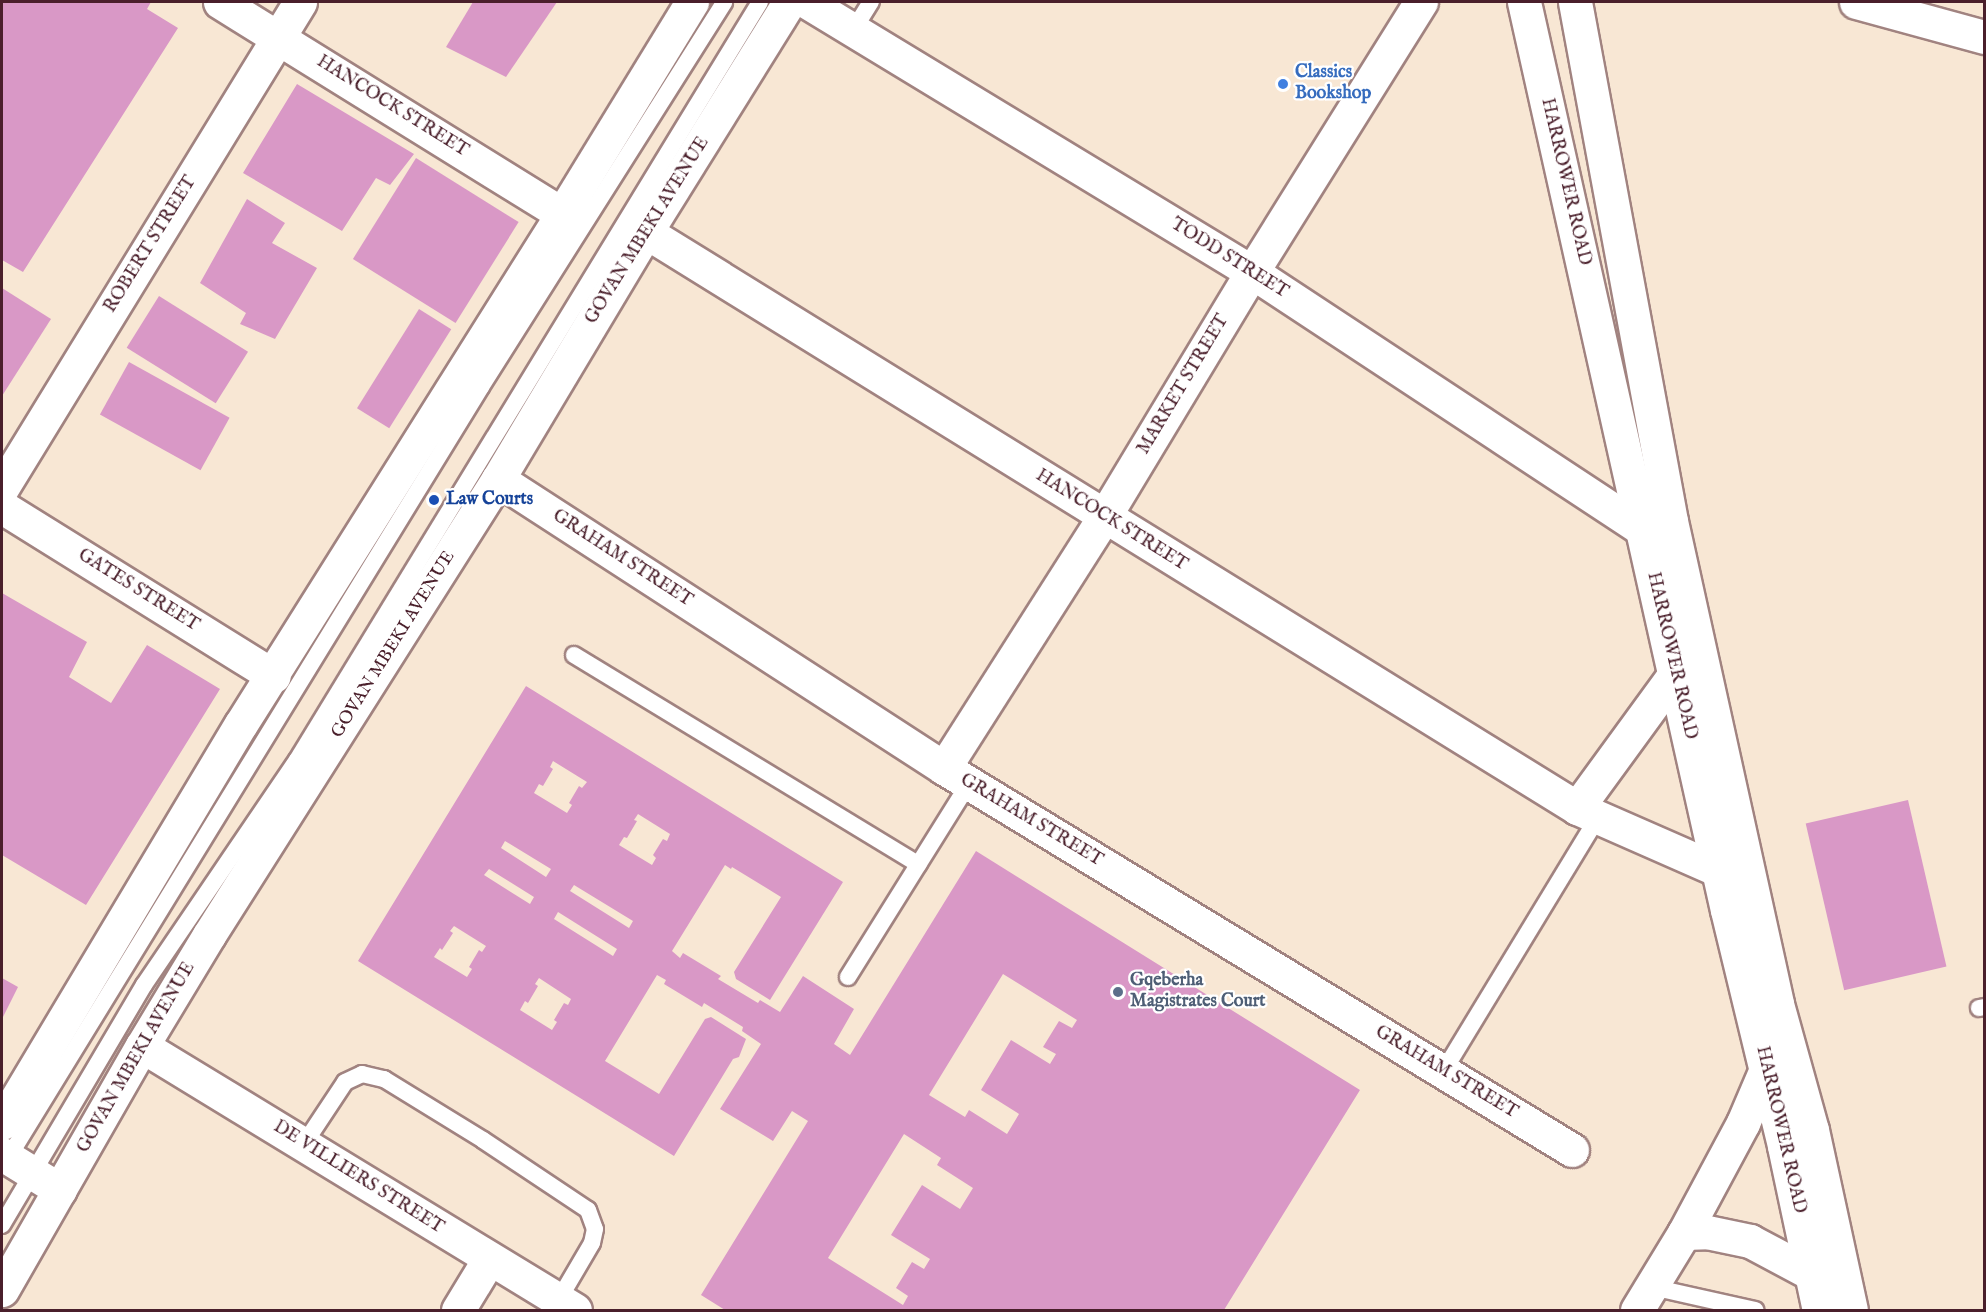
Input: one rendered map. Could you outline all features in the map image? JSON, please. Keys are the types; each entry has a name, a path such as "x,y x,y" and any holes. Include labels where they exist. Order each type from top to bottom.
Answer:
{"street":[{"name":"HANCOCK STREET","path":"220,2 279,36 562,214"},
{"name":"ROBERT STREET","path":"2,488 300,2"},
{"path":"2,1123 274,676 692,2"},
{"name":"GOVAN MBEKI AVENUE","path":"2,1290 142,1046 498,479 646,232 789,2"},
{"name":"TODD STREET","path":"807,2 1252,272 1642,529"},
{"name":"MARKET STREET","path":"957,775 1104,517 1252,272 1421,2"},
{"name":"HARROWER ROAD","path":"1524,2 1674,674 1812,1130 1851,1311"},
{"path":"1577,17 1599,2"},
{"path":"1856,2 1984,37"},
{"name":"HARROWER ROAD","path":"1577,17 1671,521 1697,643 1765,1071 1819,1311"},
{"name":"HANCOCK STREET","path":"646,232 1104,517 1588,813 1733,870"},
{"name":"GRAHAM STREET","path":"498,479 957,775 1572,1150"},
{"name":"GATES STREET","path":"2,507 274,676"},
{"path":"1588,813 1674,674 1697,643"},
{"path":"1645,1299 1743,1124 1783,1032"},
{"name":"DE VILLIERS STREET","path":"142,1046 567,1306"},
{"path":"11,1163 60,1190"},
{"path":"1684,1233 1707,1232 1750,1240 1812,1274"},
{"path":"458,1311 489,1259"}],"lane":[{"path":"2,1225 11,1163 481,387 724,2"},
{"path":"11,1163 144,985 297,760 760,2"},
{"path":"854,29 871,2"},
{"path":"574,655 918,864"},
{"path":"848,977 918,864 957,775"},
{"path":"1443,1072 1588,813"},
{"path":"304,1144 345,1082 362,1074 384,1080 483,1140 588,1210 595,1229 592,1243 567,1306"},
{"path":"1645,1299 1755,1311"}],"building":[{"path":"2,2 151,2 147,9 178,28 23,272 2,260"},
{"path":"473,2 557,2 506,77 446,47"},
{"path":"297,84 414,154 390,185 376,178 342,231 243,173"},
{"path":"416,158 519,222 456,323 353,259"},
{"path":"247,199 285,223 272,243 317,268 275,339 240,324 246,313 200,283"},
{"path":"2,288 51,319 2,396"},
{"path":"159,296 248,352 216,403 127,348"},
{"path":"419,309 451,329 389,428 357,408"},
{"path":"129,362 230,418 200,470 100,414"},
{"path":"2,593 87,642 69,677 111,703 147,645 220,689 86,905 2,855"},
{"name":"Gqeberha Magistrates Court","path":"526,686 843,882 770,1000 736,979 734,972 781,897 732,867 731,869 725,865 672,951 680,958 683,953 721,976 718,979 758,1003 760,1000 780,1012 803,976 854,1009 834,1044 850,1055 976,851 1360,1090 1224,1310 725,1310 701,1295 808,1121 792,1111 773,1141 720,1109 761,1044 742,1031 743,1027 704,1003 702,1007 664,984 666,980 657,975 605,1061 659,1094 705,1019 711,1017 746,1039 739,1057 733,1059 674,1156 358,961","holes":["553,761 587,782 582,788 579,786 569,803 572,805 567,813 534,793 539,784 543,786 553,769 550,767","638,814 670,834 667,841 663,839 653,855 656,858 652,865 619,845 624,837 627,838 637,821 634,820","505,841 551,869 546,877 501,848","489,869 534,897 530,904 484,875","574,885 633,921 629,928 570,891","558,912 617,949 613,956 554,919","454,926 486,946 482,952 479,950 469,967 472,969 467,977 434,957 440,948 442,950 453,933 450,931","1003,974 1077,1020 1072,1028 1059,1021 1043,1047 1056,1054 1050,1064 1011,1040 981,1090 1019,1114 1007,1134 969,1110 965,1117 929,1095","539,978 571,999 568,1005 564,1003 554,1020 557,1022 552,1030 520,1010 525,1001 528,1003 538,986 535,984","904,1134 941,1158 937,1165 973,1188 960,1209 922,1185 891,1235 930,1259 924,1269 912,1262 896,1288 908,1296 903,1305 828,1258"]},
{"path":"1908,800 1946,967 1844,990 1806,824"},
{"path":"2,978 18,987 2,1019"}],"place":[{"name":"Classics Bookshop","path":"1283,84"},
{"name":"Law Courts","path":"434,500"},
{"name":"Gqeberha Magistrates Court","path":"1118,992"}]}
